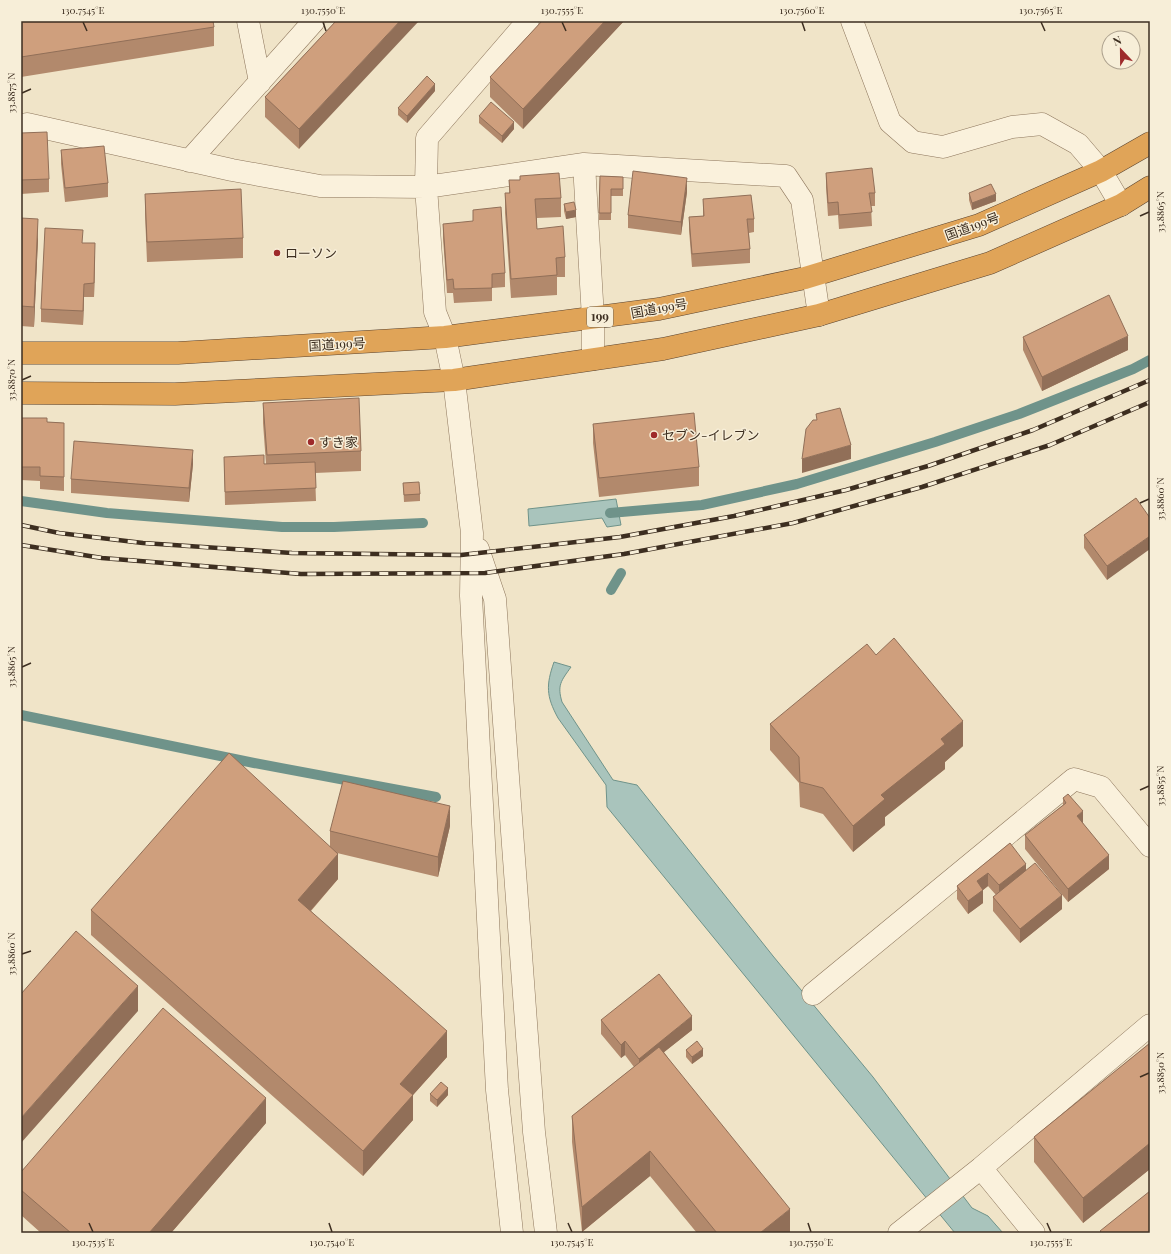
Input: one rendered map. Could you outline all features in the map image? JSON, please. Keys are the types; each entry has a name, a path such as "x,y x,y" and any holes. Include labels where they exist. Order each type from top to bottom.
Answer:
{"highway":[{"name":"国道199号","path":"21,353 178,353 445,337 659,309 813,276 979,226 1101,171 1150,143"},
{"path":"21,394 175,394 454,380 663,349 819,315 990,263 1121,205 1150,187"}],"street":[{"path":"248,21 260,82"},
{"path":"189,161 314,21"},
{"path":"512,1233 497,1090 471,596 472,533 454,380 445,337 435,312 426,187 427,138 528,21"},
{"path":"852,21 890,122 913,142 943,147 1012,127 1042,124 1078,144 1101,171 1121,205"},
{"path":"21,125 27,124 189,161 320,186 426,187 584,164 786,176 802,200 819,315"},
{"path":"584,164 594,359"},
{"path":"472,533 495,599 534,1132 546,1233"},
{"path":"813,994 1074,778 1101,787 1150,846"},
{"path":"905,1228 974,1173 1150,1024"},
{"path":"974,1173 1034,1233"}],"water":[{"path":"616,499 621,525 607,527 602,518 529,526 528,509"},
{"path":"554,662 571,667 561,683 560,691 562,702 613,780 637,785 773,956 873,1077 972,1208 988,1216 1003,1233 955,1233 607,807 606,785 558,718 551,703 548,690"}],"building":[{"path":"21,21 213,21 214,27 21,57"},
{"path":"336,21 400,21 299,129 265,97"},
{"path":"542,21 605,21 523,109 490,77"},
{"path":"427,76 435,84 407,116 398,108"},
{"path":"491,102 514,122 502,136 479,116"},
{"path":"47,132 49,179 21,180 21,133"},
{"path":"104,146 108,183 65,188 61,150"},
{"path":"872,168 875,193 869,193 872,212 839,215 838,202 828,203 826,173"},
{"path":"633,171 687,178 681,222 628,215"},
{"path":"559,173 561,198 535,199 537,229 563,226 565,257 556,258 557,275 511,279 505,193 510,193 509,180 520,180 520,176"},
{"path":"600,176 623,177 623,189 611,189 611,213 599,213"},
{"path":"991,184 996,194 972,203 969,193"},
{"path":"241,189 243,238 147,242 145,194"},
{"path":"751,195 754,219 747,219 750,249 692,254 689,217 704,216 703,199"},
{"path":"574,202 576,210 566,212 564,204"},
{"path":"501,207 505,273 492,274 492,288 454,289 453,279 447,280 443,224 473,221 473,210"},
{"path":"21,218 38,219 34,307 21,306"},
{"path":"45,228 83,230 82,243 95,243 94,283 84,284 83,311 41,309"},
{"path":"1109,295 1128,336 1042,377 1023,337"},
{"path":"359,398 361,451 267,455 263,403"},
{"path":"840,408 851,445 802,459 806,429 813,420 817,420 816,414"},
{"path":"694,413 699,467 599,478 593,424"},
{"path":"21,418 47,418 47,422 64,423 64,477 40,476 40,467 21,467"},
{"path":"74,441 193,450 189,488 71,479"},
{"path":"264,455 264,464 315,462 316,488 225,492 224,457"},
{"path":"419,482 420,494 404,495 403,483"},
{"path":"1136,498 1150,518 1150,536 1107,566 1084,535"},
{"path":"894,638 963,721 941,739 945,744 881,795 885,799 853,826 823,788 800,782 799,757 770,724 867,644 876,655"},
{"path":"229,753 338,854 298,900 447,1031 400,1084 413,1095 363,1151 91,910"},
{"path":"343,781 450,806 438,857 330,831"},
{"path":"1068,794 1083,811 1077,816 1109,855 1068,889 1025,835 1066,803 1063,798"},
{"path":"1010,843 1026,864 999,885 988,873 977,881 983,890 968,901 957,886"},
{"path":"1035,863 1062,895 1020,929 993,897"},
{"path":"76,931 138,986 21,1118 21,994"},
{"path":"659,974 692,1016 639,1059 625,1041 621,1045 601,1020"},
{"path":"163,1008 266,1098 149,1233 71,1233 21,1190 21,1172"},
{"path":"697,1041 703,1049 692,1057 686,1050"},
{"path":"1150,1043 1150,1143 1083,1198 1034,1137"},
{"path":"659,1047 790,1209 760,1233 717,1233 650,1151 582,1207 572,1116"},
{"path":"441,1082 448,1088 437,1100 430,1094"},
{"path":"1150,1191 1149,1233 1102,1233 1100,1231"}],"waterway":[{"path":"610,513 702,505 797,484 935,442 1019,414 1133,369 1150,360"},
{"path":"21,501 107,513 282,527 334,527 423,523"},
{"path":"611,590 621,573"},
{"path":"21,715 254,763 436,797"}],"railway":[{"path":"21,525 59,533 143,543 292,553 461,555 620,537 734,516 846,490 928,466 1033,430 1150,380"},
{"path":"21,545 102,558 301,574 485,573 624,554 793,523 922,487 1050,445 1150,402"}],"place":[{"name":"ローソン","path":"277,253"},
{"name":"セブン-イレブン","path":"654,435"},
{"name":"すき家","path":"311,442"}]}
